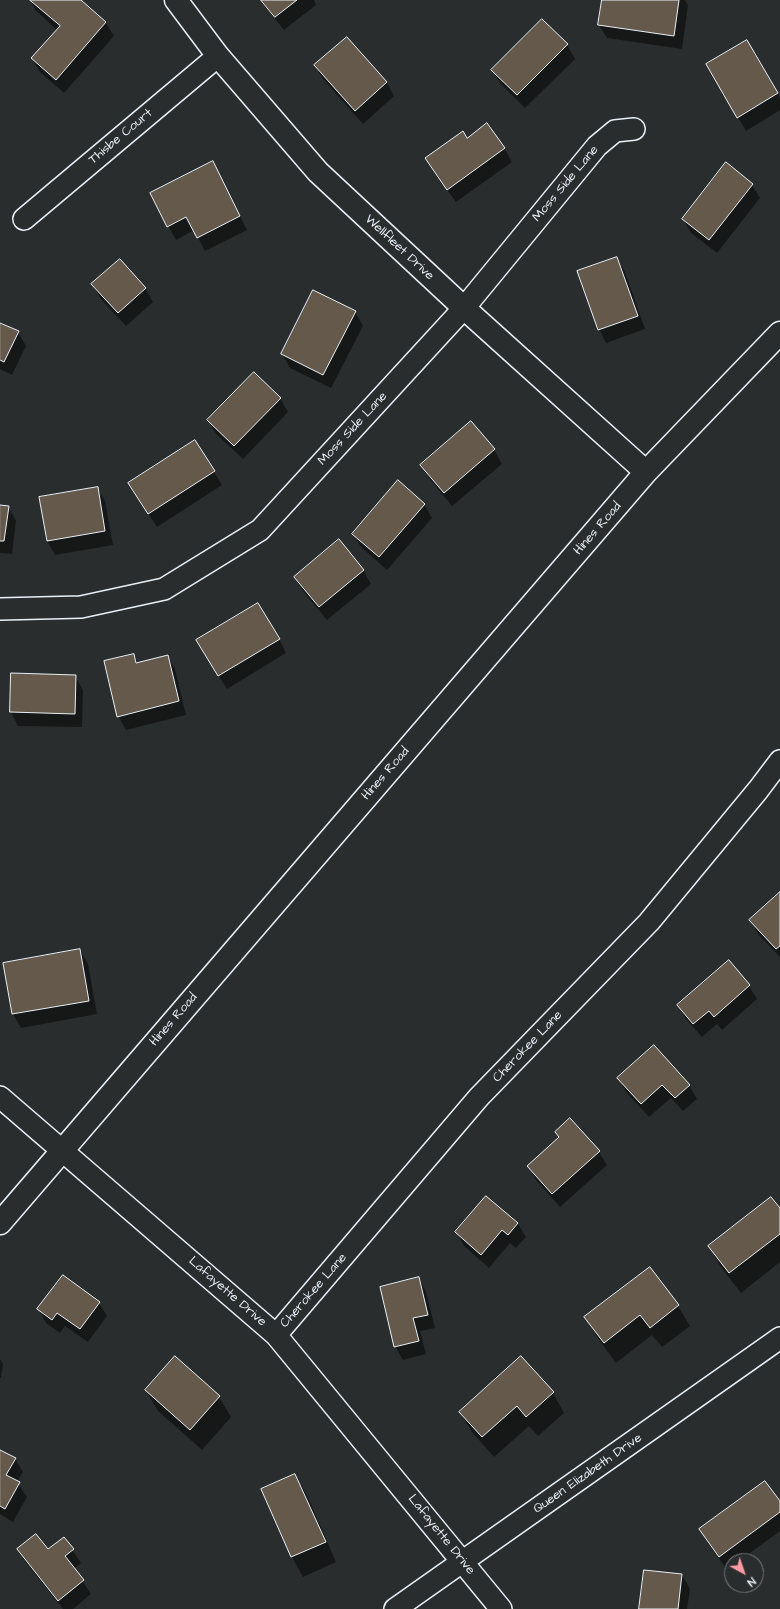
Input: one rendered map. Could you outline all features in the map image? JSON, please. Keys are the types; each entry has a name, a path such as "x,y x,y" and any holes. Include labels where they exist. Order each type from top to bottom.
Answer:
{"street":[{"name":"Wellfleet Drive","path":"176,0 218,56 318,172 464,308 646,472"},
{"name":"Thisbe Court","path":"24,219 218,56"},
{"name":"Moss Side Lane","path":"0,609 81,607 164,589 260,530 464,308 597,146 615,131 634,129"},
{"name":"Hines Road","path":"0,1223 646,472 780,333"},
{"name":"Cherokee Lane","path":"276,1335 479,1097 650,922 780,761"},
{"name":"Lafayette Drive","path":"0,1097 276,1335 464,1562 501,1609"},
{"name":"Queen Elizabeth Drive","path":"396,1609 780,1338"}],"building":[{"path":"30,0 81,0 106,22 56,80 31,58 60,26"},
{"path":"261,0 297,0 275,17"},
{"path":"602,0 679,0 674,36 598,25"},
{"path":"542,19 568,44 517,95 491,70"},
{"path":"347,37 387,82 355,111 314,65"},
{"path":"747,40 778,93 737,118 706,64"},
{"path":"487,123 505,148 447,190 425,158 463,131 467,138"},
{"path":"213,161 240,216 197,238 186,217 167,227 150,193"},
{"path":"726,162 753,184 709,240 682,219"},
{"path":"617,257 638,316 598,330 577,271"},
{"path":"120,259 146,288 118,313 91,284"},
{"path":"313,290 356,311 323,375 281,354"},
{"path":"0,323 19,331 4,362 0,360"},
{"path":"254,372 281,398 234,446 207,420"},
{"path":"471,421 495,449 444,493 420,465"},
{"path":"195,440 215,471 148,514 128,483"},
{"path":"398,480 425,504 379,557 352,534"},
{"path":"98,487 105,531 47,541 39,497"},
{"path":"0,505 9,506 4,541 0,541"},
{"path":"339,539 364,570 319,607 294,577"},
{"path":"258,603 280,639 218,676 196,640"},
{"path":"134,654 136,663 168,655 179,701 117,717 104,661"},
{"path":"11,673 76,675 75,714 10,712"},
{"path":"780,892 780,946 776,949 749,920"},
{"path":"80,949 89,1001 12,1014 3,963"},
{"path":"729,960 750,985 714,1017 709,1011 693,1024 677,1005"},
{"path":"654,1045 690,1085 675,1098 662,1085 641,1104 617,1078"},
{"path":"570,1118 600,1151 552,1194 527,1166 559,1137 555,1132"},
{"path":"486,1196 518,1223 508,1235 502,1230 481,1255 455,1232"},
{"path":"771,1197 780,1208 780,1234 729,1273 708,1246"},
{"path":"650,1267 679,1305 650,1328 640,1315 604,1343 584,1317"},
{"path":"63,1275 100,1302 80,1329 57,1313 52,1320 37,1309"},
{"path":"419,1277 428,1315 413,1318 419,1341 394,1347 380,1287"},
{"path":"175,1356 220,1396 190,1430 145,1390"},
{"path":"521,1356 554,1392 526,1417 517,1406 482,1437 459,1412"},
{"path":"0,1450 16,1458 6,1475 20,1482 5,1509 0,1506"},
{"path":"295,1474 326,1542 291,1557 261,1489"},
{"path":"765,1481 780,1501 780,1512 719,1557 699,1529"},
{"path":"36,1534 48,1549 64,1537 74,1549 65,1556 84,1580 58,1601 17,1549"},
{"path":"644,1570 682,1574 678,1609 639,1609"}]}
